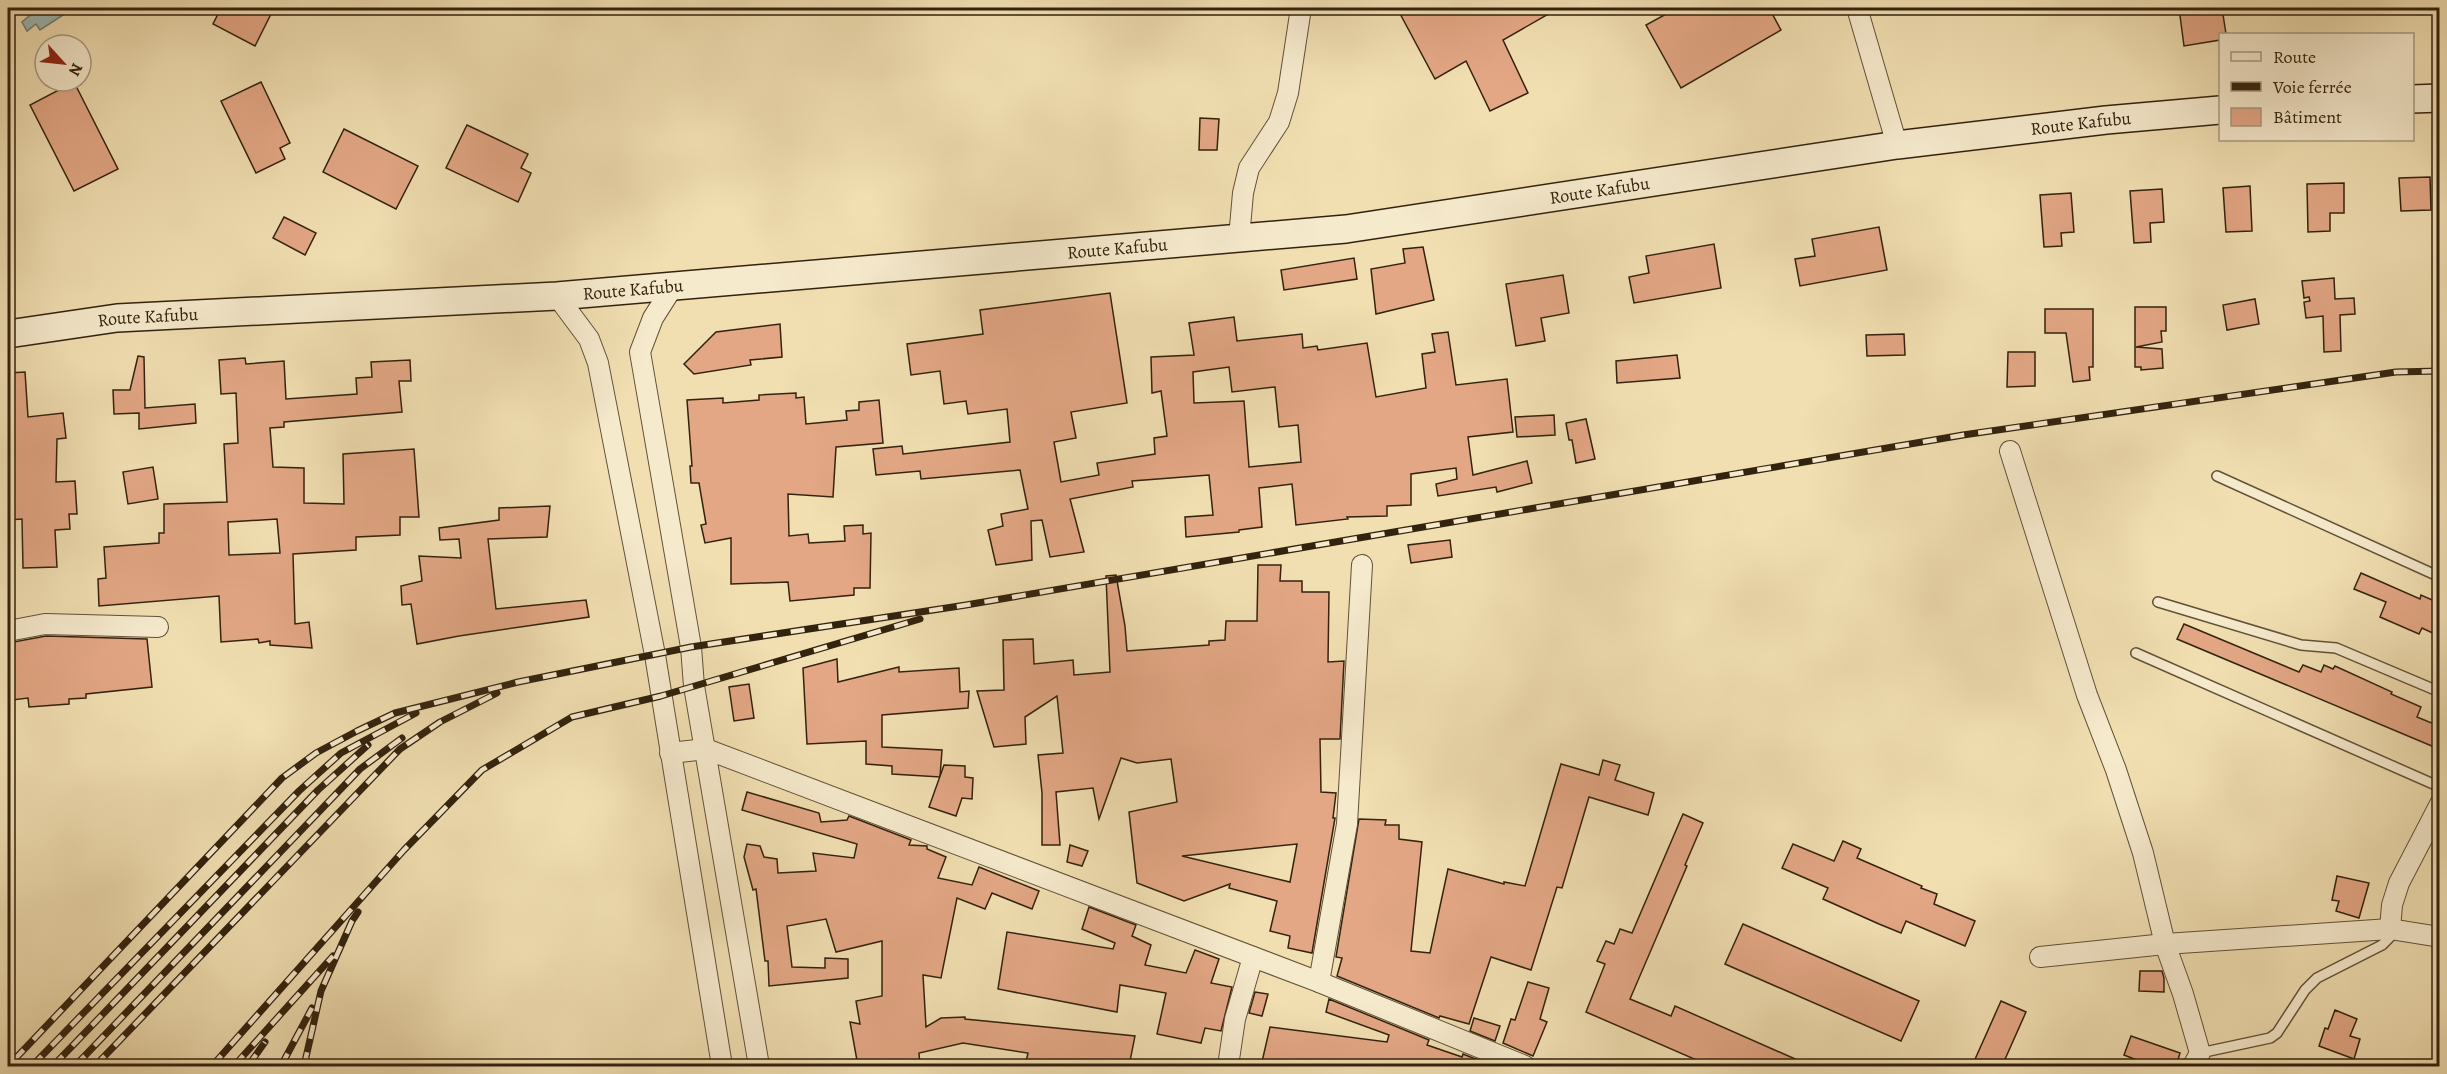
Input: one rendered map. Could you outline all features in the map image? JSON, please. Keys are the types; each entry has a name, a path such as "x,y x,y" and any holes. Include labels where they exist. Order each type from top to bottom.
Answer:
{"main road":[{"path":"2414,99 2439,98"},
{"name":"Route Kafubu","path":"8,334 117,318 557,296 1346,229 1897,146 2106,120 2219,110"}],"street":[{"path":"1239,238 1243,193 1249,168 1279,122 1288,93 1301,8"},
{"path":"1857,8 1897,146"},
{"path":"674,285 653,318 640,352 759,1066"},
{"path":"557,296 589,339 598,363 655,655 722,1066"},
{"path":"2010,451 2087,695 2116,770 2143,853 2165,944 2183,994 2197,1060"},
{"path":"1319,982 1347,824 1362,565"},
{"path":"8,631 45,624 158,627"},
{"path":"670,753 706,749 1319,982 1498,1061 1525,1066"},
{"path":"2390,929 2392,905 2399,883 2439,804"},
{"path":"2040,957 2165,944 2390,929 2439,937"},
{"path":"1228,1066 1235,1018 1253,957"}],"lane":[{"path":"2217,476 2439,577"},
{"path":"2158,602 2301,645 2336,648 2439,692"},
{"path":"2136,653 2439,787"},
{"path":"2197,1060 2270,1038 2277,1033 2305,990 2317,978 2382,945 2390,937 2390,929"}],"water":[{"path":"39,8 74,8 40,30 36,24 27,31 22,22"}],"building":[{"path":"221,8 274,8 255,46 213,24"},
{"path":"1397,8 1559,8 1503,40 1528,93 1490,111 1466,61 1435,79"},
{"path":"1677,8 1769,8 1781,30 1681,88 1646,25"},
{"path":"2179,8 2222,8 2226,33 2219,33 2219,40 2184,46"},
{"path":"261,82 290,143 280,148 285,159 256,173 221,101"},
{"path":"53,93 80,93 118,169 74,191 30,105"},
{"path":"1200,118 1219,119 1217,150 1199,150"},
{"path":"467,125 528,154 521,168 531,173 518,202 446,168"},
{"path":"344,129 418,166 396,209 323,172"},
{"path":"2430,177 2431,210 2401,211 2399,178"},
{"path":"2344,183 2344,213 2330,213 2330,231 2308,232 2307,184"},
{"path":"2250,186 2252,231 2226,232 2223,188"},
{"path":"2162,189 2164,222 2150,223 2151,242 2134,243 2130,191"},
{"path":"2071,193 2074,232 2061,233 2062,246 2044,247 2040,195"},
{"path":"284,217 316,233 305,255 273,238"},
{"path":"1879,227 1887,270 1800,286 1795,259 1815,256 1812,239"},
{"path":"1714,244 1721,288 1634,303 1629,277 1649,273 1646,256"},
{"path":"1423,247 1434,300 1376,314 1371,269 1405,263 1403,249"},
{"path":"1354,258 1357,279 1284,290 1281,270"},
{"path":"1563,275 1569,313 1541,318 1545,341 1516,346 1506,284"},
{"path":"2334,278 2335,299 2354,298 2355,314 2340,315 2341,351 2324,352 2323,316 2306,318 2304,302 2310,301 2309,297 2304,298 2302,281"},
{"path":"1110,293 1127,403 1071,412 1076,438 1054,442 1061,482 1099,475 1097,463 1155,454 1154,438 1167,436 1161,391 1152,393 1151,357 1194,355 1189,323 1234,317 1237,341 1302,334 1303,348 1317,346 1318,350 1367,343 1376,397 1426,388 1422,354 1435,352 1432,334 1448,332 1456,385 1507,379 1513,432 1468,437 1473,475 1527,461 1532,483 1497,492 1496,487 1438,496 1436,484 1457,479 1456,468 1411,474 1411,505 1387,506 1387,516 1347,517 1348,519 1296,525 1292,484 1259,488 1262,527 1239,530 1239,532 1186,537 1185,517 1213,515 1209,475 1132,481 1133,487 1070,499 1084,552 1050,557 1042,520 1031,521 1032,560 996,565 988,530 1003,526 1001,514 1028,509 1020,470 921,479 920,471 876,475 873,449 902,446 903,454 1010,442 1007,409 968,414 966,401 944,404 940,371 911,375 907,344 983,334 980,310","holes":["1229,367 1232,392 1275,387 1279,427 1298,425 1301,462 1249,467 1244,401 1194,403 1193,372"]},
{"path":"2255,299 2259,324 2227,330 2223,305"},
{"path":"2135,307 2166,307 2166,331 2161,331 2162,342 2136,347 2162,349 2163,368 2141,370 2141,367 2135,367"},
{"path":"2045,309 2093,309 2093,367 2089,367 2090,380 2073,382 2066,333 2045,333"},
{"path":"780,324 782,357 750,360 751,365 694,374 684,364 716,332"},
{"path":"1904,334 1905,355 1867,356 1866,335"},
{"path":"2008,352 2035,352 2035,386 2007,387"},
{"path":"1677,355 1680,378 1617,383 1616,361"},
{"path":"138,356 144,357 145,408 195,404 196,423 139,429 139,413 114,414 113,390 130,390"},
{"path":"245,358 246,364 284,361 286,399 357,394 356,378 372,377 371,362 410,360 411,381 399,381 402,412 284,422 284,427 270,428 273,467 304,468 304,503 344,504 343,454 414,449 419,517 400,517 400,535 356,537 356,550 293,554 295,624 309,622 312,648 270,645 270,641 259,643 258,639 221,642 219,596 99,606 98,579 106,578 104,547 159,543 159,533 164,533 164,504 227,502 224,444 238,443 236,393 221,394 219,360","holes":["277,519 280,553 229,555 228,522"]},
{"path":"25,372 28,417 63,413 66,438 57,439 56,482 75,481 77,514 69,514 70,529 55,530 57,567 23,568 22,519 8,520 8,373"},
{"path":"796,393 796,398 804,397 806,424 847,420 846,411 859,410 859,402 879,400 883,443 836,447 833,497 788,494 789,536 808,534 809,543 845,541 844,526 863,525 863,534 871,533 870,588 854,588 854,595 790,601 788,582 731,584 731,538 705,543 701,525 706,524 699,483 691,483 690,466 692,466 687,400 723,398 723,403 759,400 759,395"},
{"path":"1554,415 1555,435 1517,437 1515,417"},
{"path":"1586,419 1595,459 1576,463 1566,423"},
{"path":"153,467 158,499 128,504 123,472"},
{"path":"550,506 547,537 488,539 496,609 586,600 589,617 417,644 411,604 402,605 401,586 422,581 419,556 461,558 459,539 440,540 439,528 499,520 499,508"},
{"path":"1450,540 1452,557 1411,563 1408,545"},
{"path":"1258,565 1281,565 1280,581 1302,581 1302,592 1329,592 1328,662 1344,661 1340,739 1320,739 1321,792 1336,793 1333,818 1335,818 1312,953 1288,948 1290,936 1270,931 1277,901 1229,888 1230,884 1184,901 1137,883 1129,812 1177,802 1171,759 1137,763 1121,758 1099,819 1093,788 1056,792 1060,845 1042,845 1042,793 1038,755 1063,753 1057,696 1025,717 1026,744 994,747 977,691 1004,690 1003,640 1033,639 1034,664 1073,660 1074,675 1110,672 1106,576 1116,575 1127,651 1209,645 1209,641 1225,640 1226,621 1257,621","holes":["1297,844 1290,882 1182,856"]},
{"path":"2361,573 2420,599 2421,595 2439,603 2439,636 2422,628 2419,634 2380,617 2386,602 2354,589"},
{"path":"2184,624 2299,672 2303,665 2321,672 2324,665 2333,669 2335,666 2392,692 2391,694 2421,707 2417,717 2439,726 2439,749 2177,639"},
{"path":"46,636 147,639 152,687 86,694 86,698 69,699 69,704 29,707 28,698 12,700 10,682 8,682 8,643"},
{"path":"837,659 838,682 899,667 899,672 959,668 960,692 969,691 968,708 882,715 882,747 942,750 940,777 892,774 892,766 866,764 866,741 807,744 803,668"},
{"path":"749,684 754,718 734,721 729,687"},
{"path":"1603,760 1620,765 1615,780 1654,793 1648,815 1589,797 1562,888 1557,887 1531,970 1491,957 1469,1024 1440,1016 1439,1018 1337,976 1342,958 1336,957 1359,819 1386,820 1385,825 1399,825 1399,839 1422,842 1411,951 1430,953 1448,869 1504,884 1504,882 1525,886 1561,764 1599,775"},
{"path":"944,765 965,766 965,777 973,778 972,799 962,798 956,816 929,807"},
{"path":"747,792 819,813 821,822 847,820 849,816 911,840 909,845 927,846 927,849 946,857 938,878 972,885 979,867 1039,891 1032,909 992,893 985,909 957,898 941,978 923,975 926,1027 941,1018 965,1017 965,1019 1135,1036 1129,1066 1025,1066 1028,1053 963,1043 919,1053 920,1066 858,1066 850,1022 860,1024 856,1001 882,996 882,941 836,952 826,919 787,926 792,967 825,968 825,958 848,959 848,978 769,986 768,961 765,961 756,889 753,890 744,857 747,844 760,846 764,857 777,859 778,873 816,871 813,853 854,858 857,844 742,810"},
{"path":"1683,814 1703,823 1630,999 1671,1016 1675,1006 1811,1066 1696,1066 1699,1061 1586,1012 1605,964 1597,961 1606,941 1614,944 1620,929 1632,933"},
{"path":"1843,841 1861,849 1857,858 1937,894 1934,904 1975,921 1965,946 1906,921 1901,933 1879,924 1823,899 1828,888 1782,868 1793,844 1834,861"},
{"path":"1070,845 1088,851 1082,866 1067,862"},
{"path":"2337,876 2369,883 2359,918 2336,911 2339,901 2332,900"},
{"path":"1089,907 1136,925 1132,936 1151,945 1145,965 1186,973 1195,950 1219,959 1211,983 1232,987 1221,1031 1205,1028 1201,1043 1157,1034 1166,993 1120,985 1117,1012 998,989 1007,932 1113,949 1115,943 1082,929"},
{"path":"1743,924 1919,1001 1901,1041 1725,964"},
{"path":"2140,971 2162,971 2164,992 2139,991"},
{"path":"1528,982 1549,988 1540,1019 1547,1022 1533,1056 1503,1043 1511,1019 1515,1020"},
{"path":"1255,992 1268,994 1262,1016 1249,1013"},
{"path":"1329,999 1429,1040 1427,1045 1462,1057 1463,1054 1488,1064 1487,1066 1261,1066 1270,1027 1387,1042 1389,1035 1326,1012"},
{"path":"2001,1001 2026,1012 2002,1066 1972,1066"},
{"path":"2335,1010 2357,1019 2350,1036 2360,1039 2354,1059 2319,1046 2325,1028 2328,1029"},
{"path":"1474,1018 1500,1026 1495,1041 1470,1031"},
{"path":"2131,1036 2180,1053 2176,1066 2152,1066 2124,1055"}],"railway":[{"path":"14,1060 282,778 316,753 395,713 518,682 691,647 966,605 1963,435 2396,372 2440,371"},
{"path":"212,1066 404,850 482,770 572,717 661,696 920,619"},
{"path":"95,1066 400,749 440,722 497,693"},
{"path":"32,1066 299,791 341,753 416,713"},
{"path":"75,1066 360,769 402,738"},
{"path":"53,1066 318,790 368,745"},
{"path":"304,1066 321,991 358,912"},
{"path":"234,1066 333,956"},
{"path":"281,1066 312,1008"},
{"path":"248,1066 265,1042"}]}
